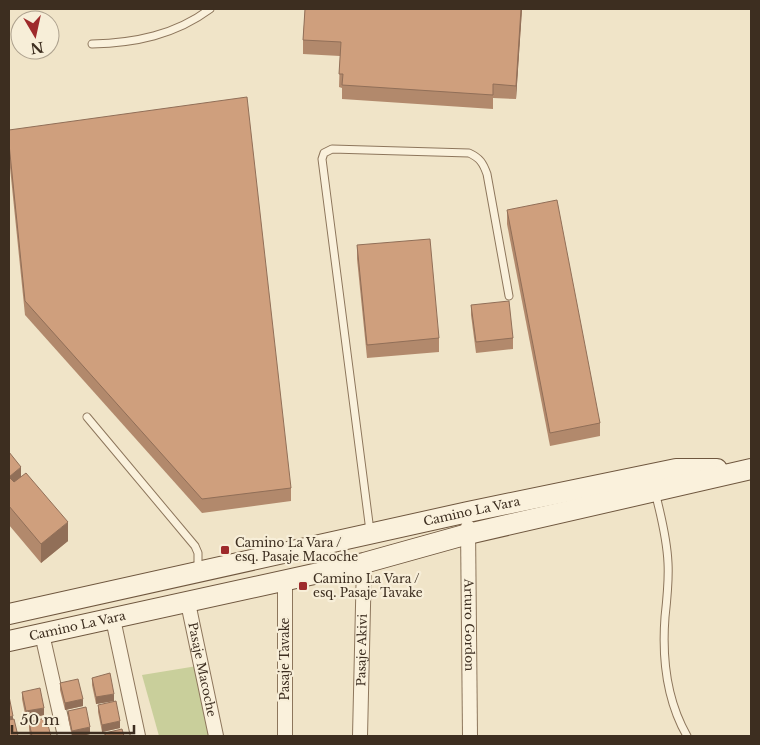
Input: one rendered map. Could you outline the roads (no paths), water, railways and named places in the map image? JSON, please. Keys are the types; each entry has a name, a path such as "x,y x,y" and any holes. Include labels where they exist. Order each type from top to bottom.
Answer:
{"street":[{"name":"Camino La Vara","path":"9,614 676,468 749,469"},
{"name":"Camino La Vara","path":"9,641 364,563 468,534 749,469"},
{"name":"Arturo Gordon","path":"468,512 470,736"},
{"name":"Pasaje Akivi","path":"360,736 364,563"},
{"path":"196,601 198,572"},
{"name":"Pasaje Tavake","path":"285,581 285,736"},
{"name":"Pasaje Macoche","path":"196,601 216,736"},
{"path":"113,619 138,736"},
{"path":"42,634 65,736"}],"lane":[{"path":"92,44 122,43 151,37 188,23 210,9"},
{"path":"370,534 322,159 324,153 332,149 469,153 478,157 487,174 509,296"},
{"path":"87,417 195,546 198,553 198,572"},
{"path":"655,491 661,515 668,564 665,618 666,666 673,702 687,736"}],"place":[{"name":"Camino La Vara / esq. Pasaje Macoche","path":"225,550"},
{"name":"Camino La Vara / esq. Pasaje Tavake","path":"303,586"}]}
